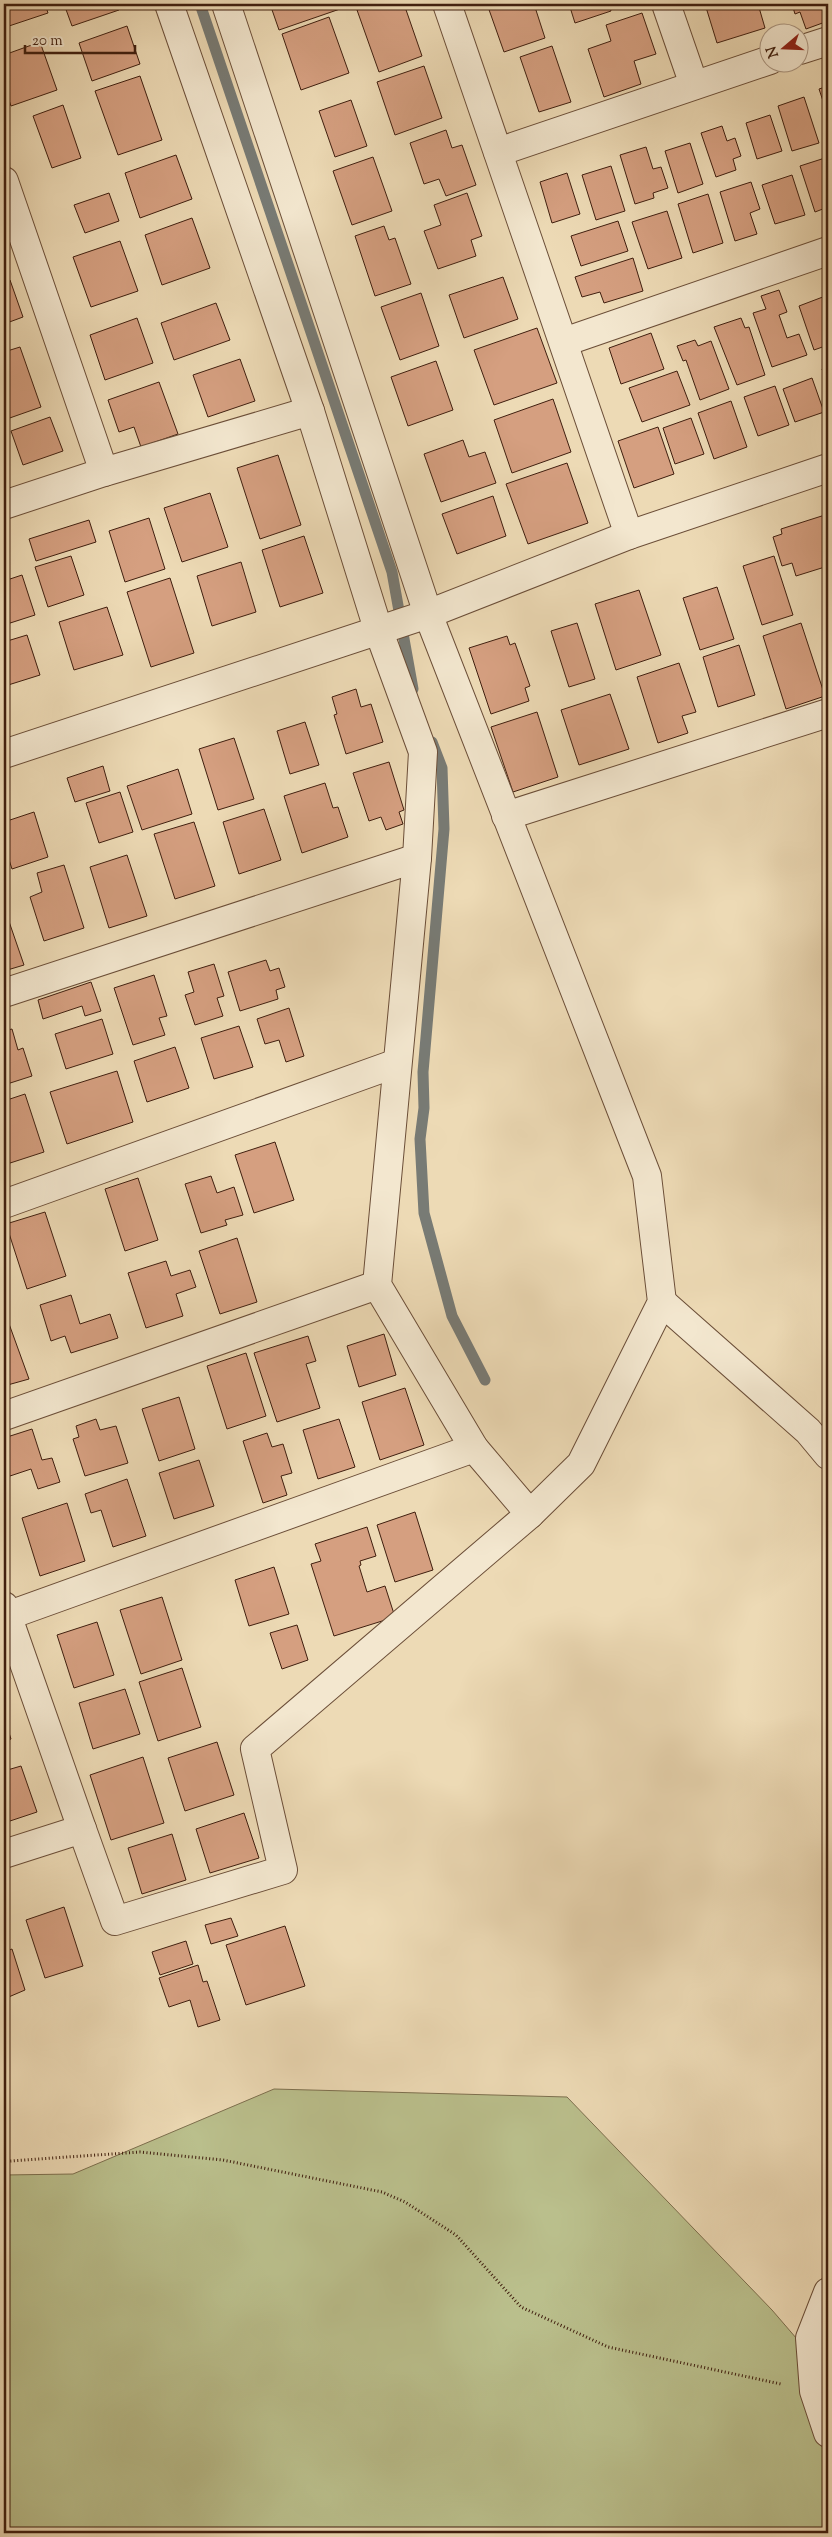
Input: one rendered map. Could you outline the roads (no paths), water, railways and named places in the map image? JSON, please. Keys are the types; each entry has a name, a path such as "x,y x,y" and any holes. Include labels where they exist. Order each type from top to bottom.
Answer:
{"street":[{"path":"169,4 310,411 378,629 423,752 417,858 377,1285 474,1448 530,1514"},
{"path":"226,4 428,614 647,1176 662,1302 581,1464 530,1514 255,1749 283,1870 115,1921 5,1613 474,1448"},
{"path":"447,4 629,535"},
{"path":"666,4 694,84"},
{"path":"810,47 828,41"},
{"path":"498,152 760,63"},
{"path":"4,181 104,472"},
{"path":"564,342 828,251"},
{"path":"4,505 104,472 310,411"},
{"path":"4,754 428,614 629,535 828,468"},
{"path":"506,816 828,713"},
{"path":"4,993 417,858"},
{"path":"4,1204 397,1063"},
{"path":"4,1416 377,1285"},
{"path":"662,1302 808,1431 828,1455"},
{"path":"4,1854 82,1828"},
{"path":"828,2292 810,2338 814,2391 828,2433"}],"waterway":[{"path":"200,4 392,572 413,689"},
{"path":"432,742 442,768 444,829 423,1072 424,1108 420,1139 424,1213 452,1316 485,1380"}]}
